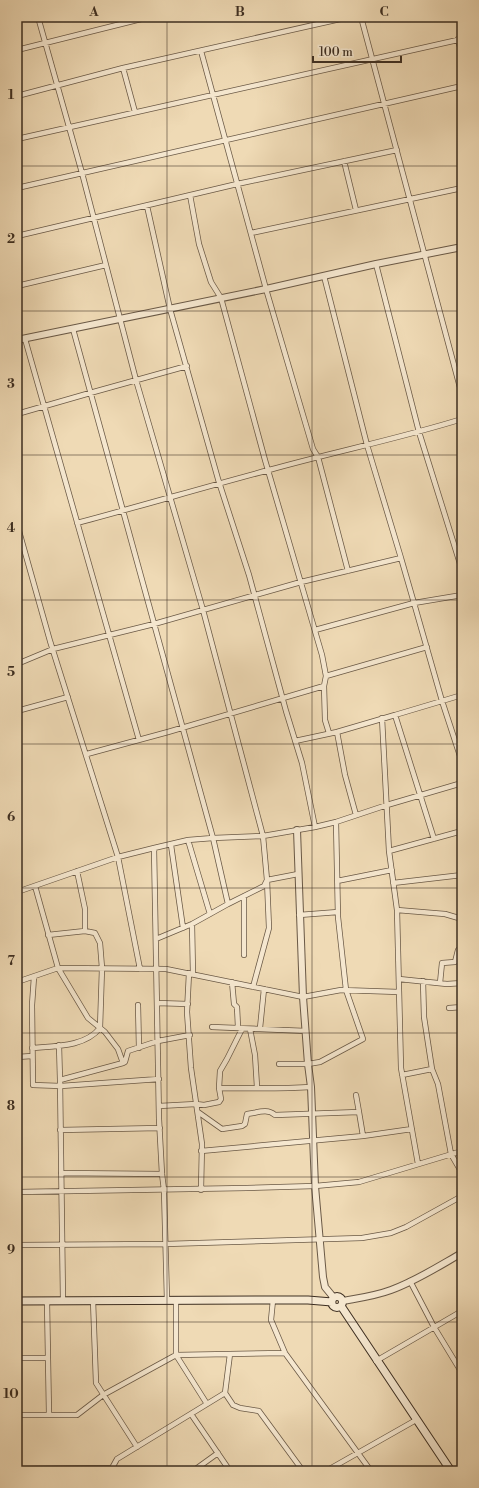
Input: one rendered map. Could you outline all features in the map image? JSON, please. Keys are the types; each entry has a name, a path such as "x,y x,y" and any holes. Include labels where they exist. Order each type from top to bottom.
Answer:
{"main road":[{"path":"17,1301 333,1300 335,1307 342,1304 376,1361 451,1471"}],"street":[{"path":"38,17 82,173 136,380 203,610 263,836 270,928 253,987"},
{"path":"17,50 149,17"},
{"path":"17,96 123,68 349,17"},
{"path":"361,17 462,395"},
{"path":"17,139 460,39 462,55"},
{"path":"202,51 266,290 313,449 318,457 348,571"},
{"path":"123,68 135,112"},
{"path":"17,188 462,86"},
{"path":"17,236 238,184 397,150"},
{"path":"344,161 356,210"},
{"path":"251,233 462,188"},
{"path":"190,195 198,244 211,282 221,298 315,630 326,676 324,686 325,720 329,733"},
{"path":"146,206 170,309 220,484 255,596 282,698 302,763 315,827"},
{"path":"17,340 266,290 376,264 462,248"},
{"path":"376,264 419,432 462,570"},
{"path":"17,286 106,265"},
{"path":"324,276 367,445 442,701 462,762"},
{"path":"73,329 213,838 228,904"},
{"path":"25,339 139,740"},
{"path":"17,414 90,392 187,366"},
{"path":"77,523 170,499 269,470 419,432 462,419"},
{"path":"17,524 53,649 118,857 140,969"},
{"path":"455,548 462,546"},
{"path":"17,664 53,649 154,624 301,582 401,558"},
{"path":"315,630 414,603 462,595"},
{"path":"326,676 427,647"},
{"path":"87,754 183,728 324,686"},
{"path":"295,741 337,732 462,695"},
{"path":"17,711 68,697"},
{"path":"395,715 434,839"},
{"path":"382,718 388,805 389,851 397,910 402,1074 418,1164"},
{"path":"337,732 345,775 356,815"},
{"path":"17,892 118,857 154,848 188,840 263,836 315,827 336,822 462,783"},
{"path":"279,1064 308,1064 320,1062 363,1039 346,990 338,912 336,822"},
{"path":"297,830 303,997 311,1086 315,1186 323,1277 325,1287 333,1300"},
{"path":"389,851 462,831"},
{"path":"188,840 210,914"},
{"path":"171,845 183,928"},
{"path":"154,848 159,1106 164,1190 167,1300"},
{"path":"337,881 392,870"},
{"path":"77,871 85,909 85,931"},
{"path":"267,880 298,874"},
{"path":"393,883 462,875"},
{"path":"156,939 192,924 264,886 267,880"},
{"path":"34,886 58,968 88,1018 105,1032 118,1049 123,1063"},
{"path":"244,896 244,955"},
{"path":"397,910 445,914 462,919"},
{"path":"299,915 338,912"},
{"path":"192,924 191,974 188,1004 191,1068 202,1144 201,1190"},
{"path":"32,1048 85,1040 95,1034 100,1028 102,968 100,943 95,933 85,931 48,936"},
{"path":"440,983 442,963 455,962 458,950 462,950"},
{"path":"17,982 58,968 166,968 303,997 346,990 399,992"},
{"path":"34,977 32,1004 33,1085 61,1086 159,1080"},
{"path":"399,978 440,983 462,983"},
{"path":"423,981 424,1017 432,1069 438,1084 450,1154 462,1173"},
{"path":"159,1106 204,1105 219,1102 221,1099 219,1088 220,1071 227,1059 240,1028 237,1007 234,1004 232,982"},
{"path":"260,1028 264,989"},
{"path":"157,1003 188,1004"},
{"path":"138,1004 139,1048"},
{"path":"449,1008 462,1007"},
{"path":"212,1028 260,1028 306,1031"},
{"path":"250,1029 255,1055 257,1087"},
{"path":"60,1080 123,1063 125,1062 128,1051 158,1041 190,1035"},
{"path":"59,1045 64,1245 63,1301"},
{"path":"17,1057 32,1056"},
{"path":"402,1074 432,1069"},
{"path":"219,1088 257,1087 276,1089 311,1086"},
{"path":"356,1094 364,1136"},
{"path":"198,1112 222,1129 242,1126 246,1124 247,1114 267,1111 275,1115 359,1112"},
{"path":"60,1130 160,1128"},
{"path":"201,1151 364,1136 412,1129"},
{"path":"17,1192 201,1190 315,1186 359,1182 462,1151"},
{"path":"61,1173 162,1174"},
{"path":"17,1245 166,1244 362,1238 391,1233 406,1227 462,1196"},
{"path":"342,1304 391,1290 462,1253"},
{"path":"410,1281 434,1327 461,1369"},
{"path":"93,1300 96,1383 137,1447"},
{"path":"176,1300 176,1355 207,1404"},
{"path":"273,1300 271,1320 285,1353 371,1471"},
{"path":"47,1301 49,1415"},
{"path":"376,1361 462,1311"},
{"path":"17,1415 77,1415 103,1395 176,1355 285,1353"},
{"path":"230,1354 225,1393 233,1405 240,1408 259,1411 303,1471"},
{"path":"17,1358 48,1358"},
{"path":"17,1469 112,1470 117,1459 225,1393"},
{"path":"191,1414 230,1471"},
{"path":"326,1471 416,1420"},
{"path":"193,1471 218,1453"}]}
